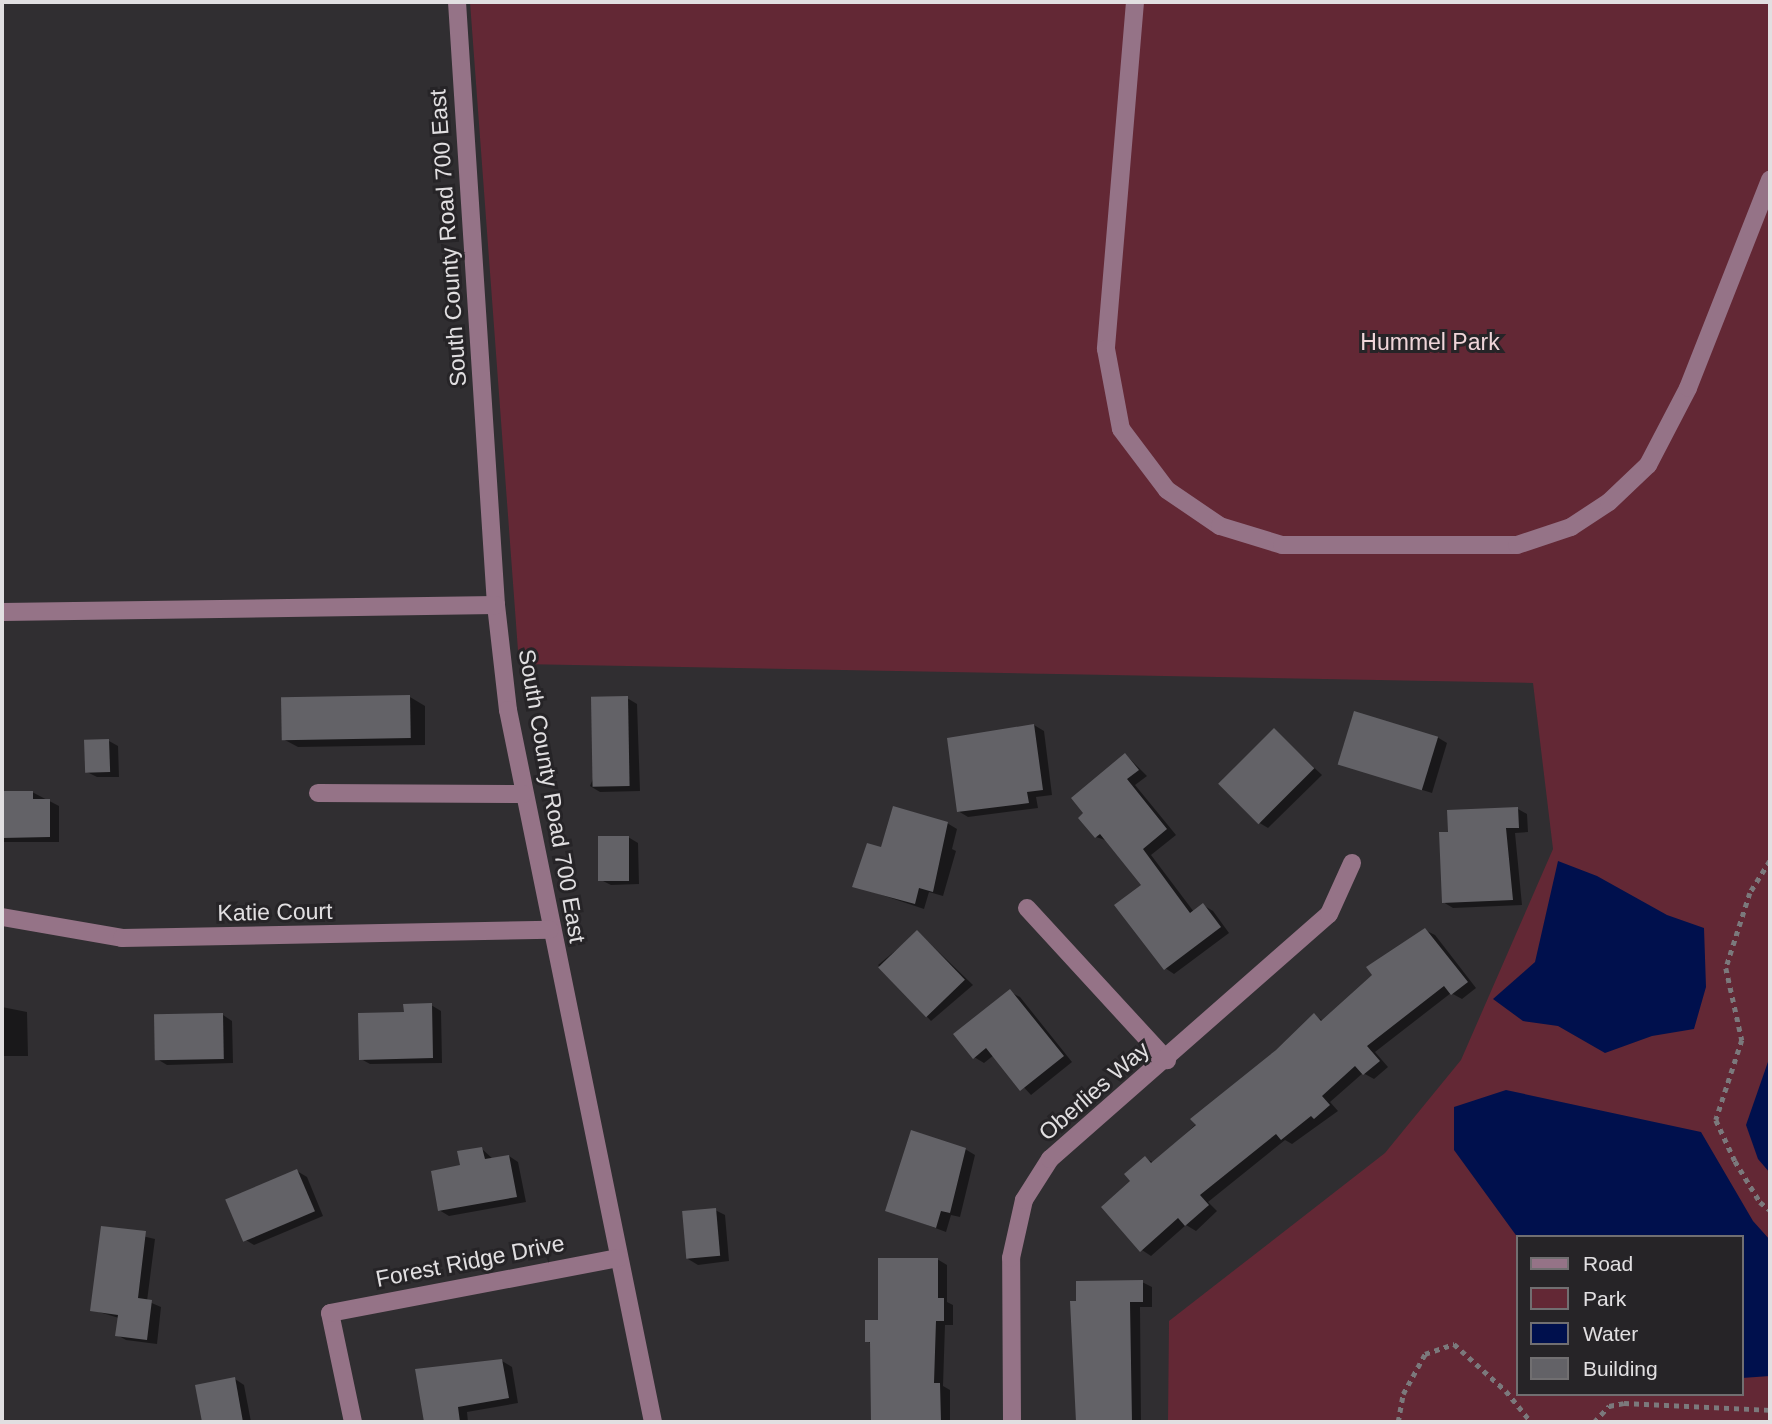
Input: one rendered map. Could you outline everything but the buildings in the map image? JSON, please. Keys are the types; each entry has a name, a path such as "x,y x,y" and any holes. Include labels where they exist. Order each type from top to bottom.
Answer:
{"street":[{"name":"South County Road 700 East","path":"457,2 496,605 523,794 653,1422"},
{"path":"1135,2 1106,349 1121,429 1167,490 1220,526 1282,545 1517,545 1571,527 1609,502 1648,465 1688,388 1770,180"},
{"path":"2,612 496,605"},
{"path":"318,793 523,794"},
{"name":"Oberlies Way","path":"1013,1422 1011,1258 1024,1199 1051,1159 1167,1060 1329,914 1352,863"},
{"path":"1027,908 1167,1060"},
{"name":"Katie Court","path":"2,917 122,938 550,930"},
{"name":"Forest Ridge Drive","path":"353,1422 330,1313 619,1258"}],"path":[{"path":"1770,861 1750,893 1726,968 1742,1040 1716,1120 1735,1161 1760,1202 1770,1210"},
{"path":"1398,1422 1404,1394 1424,1354 1454,1343 1506,1391 1531,1422"},
{"path":"1594,1422 1609,1406 1624,1403 1770,1410"}],"green space":[{"name":"Hummel Park","path":"470,2 1770,2 1770,1422 1168,1422 1169,1321 1385,1153 1461,1060 1553,849 1533,683 519,664"}],"water":[{"path":"1558,861 1597,876 1667,915 1704,928 1706,987 1694,1029 1652,1036 1605,1053 1558,1026 1523,1021 1493,999 1535,962"},
{"path":"1770,1056 1770,1173 1758,1159 1746,1125"},
{"path":"1506,1090 1701,1132 1753,1221 1770,1240 1770,1376 1744,1378 1744,1235 1516,1235 1454,1150 1454,1107"}]}
